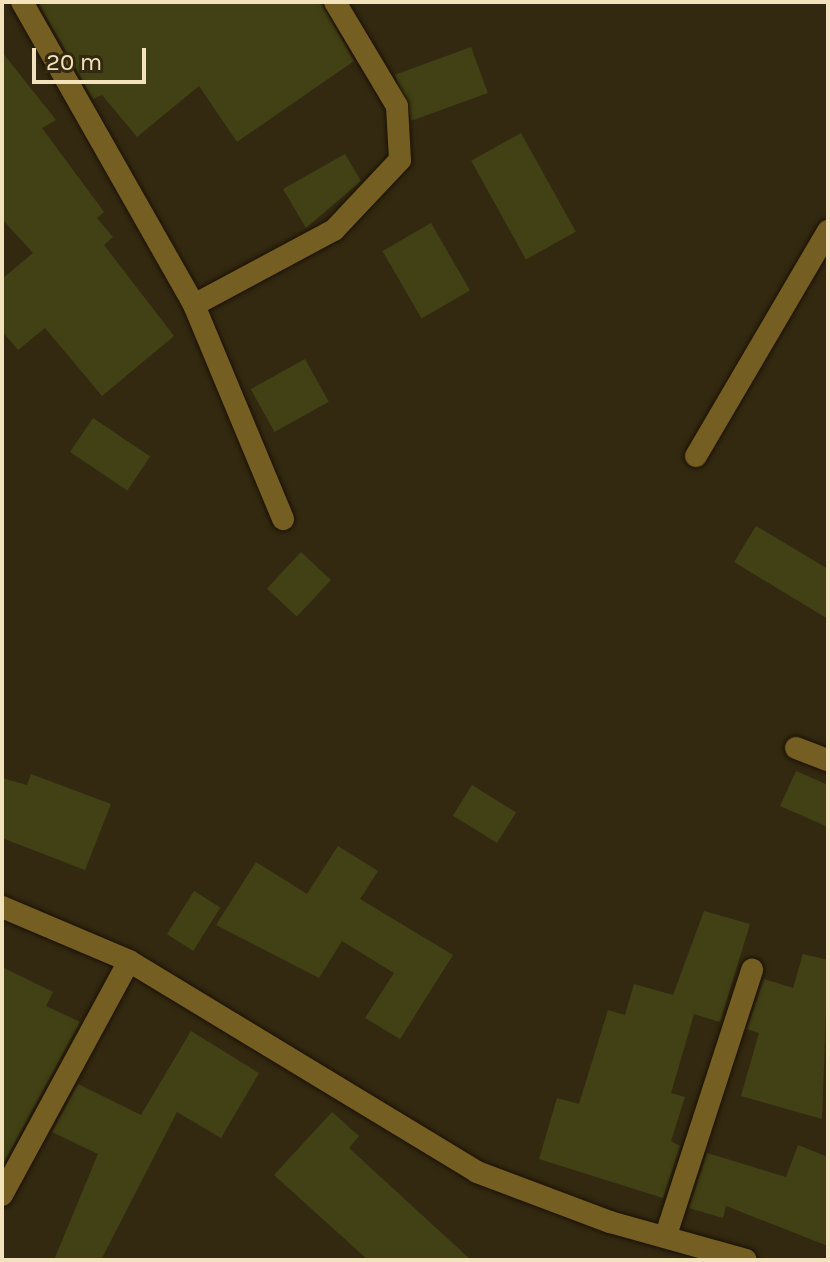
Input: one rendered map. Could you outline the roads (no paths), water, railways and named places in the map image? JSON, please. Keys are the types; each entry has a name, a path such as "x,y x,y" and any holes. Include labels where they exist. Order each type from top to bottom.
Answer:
{"street":[{"path":"22,2 194,305 283,519"},
{"path":"194,305 334,230 400,160 397,106 335,2"},
{"path":"696,456 828,231"},
{"path":"796,748 828,760"},
{"path":"2,907 129,961 477,1172 746,1260"},
{"path":"2,1195 129,961"},
{"path":"666,1235 752,970"}]}
